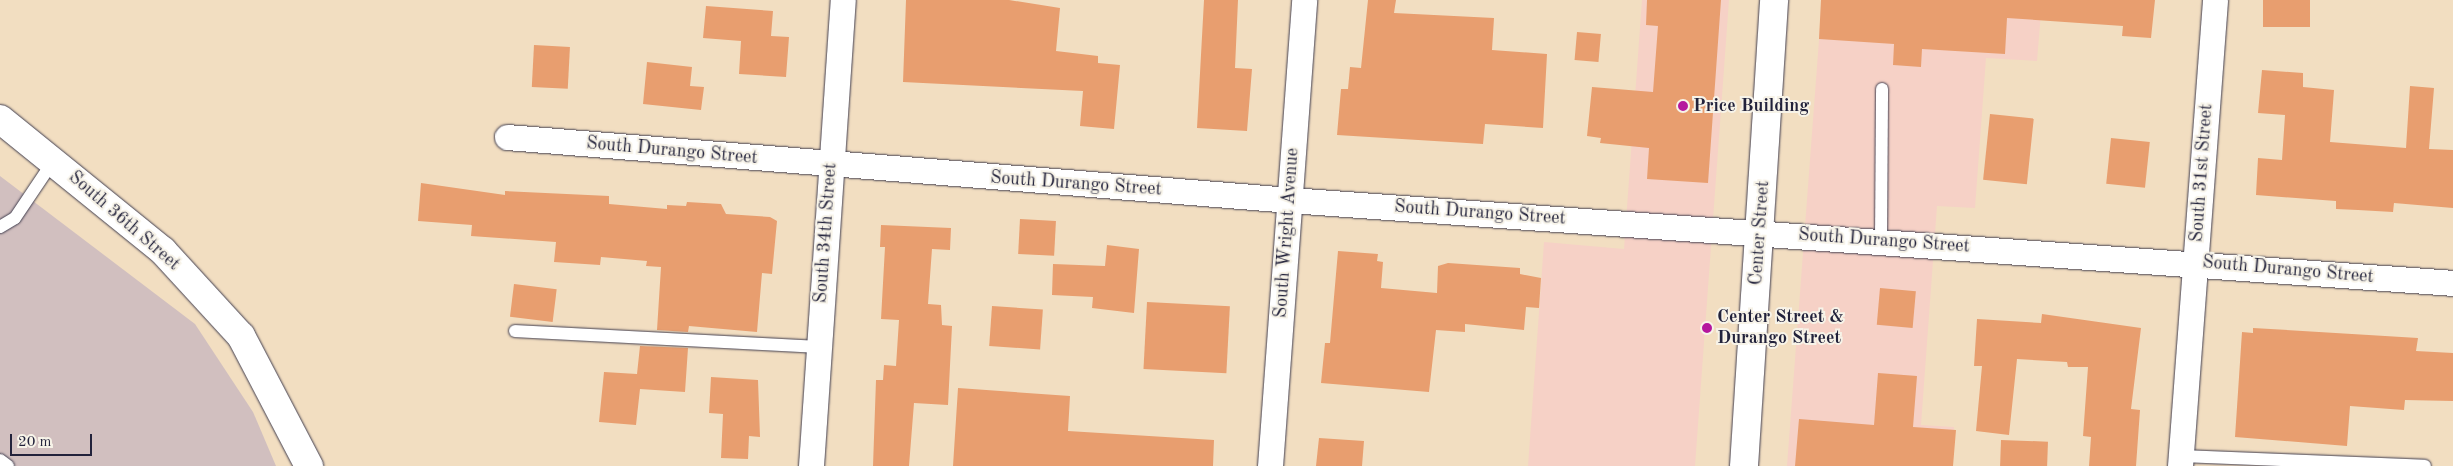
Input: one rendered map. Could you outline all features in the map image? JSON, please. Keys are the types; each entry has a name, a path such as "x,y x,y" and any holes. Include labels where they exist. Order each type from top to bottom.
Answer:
{"main road":[{"name":"Center Street","path":"1744,466 1761,232 1774,0"},
{"name":"South 36th Street","path":"0,119 54,160 163,251 241,336 309,466"}],"street":[{"name":"South 34th Street","path":"811,466 843,0"},
{"name":"South Wright Avenue","path":"1270,466 1304,0"},
{"name":"South 31st Street","path":"2181,461 2216,0"},
{"name":"South Durango Street","path":"507,137 831,165 1290,200 2196,263 2453,283"}],"lane":[{"path":"1881,241 1882,89"},
{"path":"0,227 15,218 54,160"},
{"path":"515,331 819,346"},
{"path":"0,460 8,466"},
{"path":"2181,461 2425,466"}],"shaded area":[{"path":"1642,0 1729,0 1695,466 1528,466 1544,242 1624,249"},
{"path":"1822,0 2042,0 2037,61 1986,58 1975,208 1937,206 1921,425 1954,427 1951,466 1787,466"},
{"path":"0,176 195,324 253,412 276,466 0,466"}],"building":[{"path":"906,0 1009,0 1060,8 1056,51 1098,56 1098,63 1120,65 1114,129 1080,126 1083,91 903,82"},
{"path":"1204,0 1238,0 1235,68 1252,69 1247,131 1197,128"},
{"path":"1368,0 1396,0 1394,13 1494,18 1492,50 1547,54 1543,128 1485,124 1483,144 1337,135 1341,89 1348,89 1350,67 1361,68"},
{"name":"Price Building","path":"1647,0 1721,0 1708,183 1647,179 1649,148 1600,143 1601,138 1587,136 1592,87 1653,92 1658,26 1646,25"},
{"path":"1821,0 2155,0 2151,38 2122,36 2123,26 2007,18 2005,54 1922,49 1921,67 1893,65 1894,44 1819,39"},
{"path":"2263,0 2310,0 2310,27 2263,27"},
{"path":"706,6 773,11 771,36 789,37 786,77 739,74 741,41 703,38"},
{"path":"1577,32 1601,34 1598,62 1575,60"},
{"path":"534,45 570,47 568,89 532,87"},
{"path":"647,62 692,67 690,86 704,87 701,110 643,104"},
{"path":"2262,70 2303,73 2303,87 2334,90 2330,142 2406,148 2410,86 2434,88 2429,149 2453,150 2453,208 2394,203 2393,212 2336,209 2336,201 2256,195 2258,158 2282,160 2285,115 2258,113"},
{"path":"1990,114 2034,119 2027,184 1983,180"},
{"path":"2111,138 2150,142 2145,188 2106,184"},
{"path":"421,183 505,195 505,191 609,196 609,204 667,209 667,205 686,206 687,202 721,204 726,214 770,217 777,221 772,274 762,273 757,332 689,326 688,332 657,330 661,267 646,266 647,261 601,257 600,265 554,262 556,242 471,236 472,225 418,221"},
{"path":"1020,219 1056,221 1054,256 1018,254"},
{"path":"881,225 951,228 950,250 932,249 928,304 941,305 942,325 952,326 948,405 914,403 909,466 873,466 876,380 883,380 884,365 896,366 899,320 881,319 885,247 880,247"},
{"path":"1107,245 1139,249 1134,313 1092,308 1093,297 1052,295 1053,264 1105,266"},
{"path":"1338,251 1378,254 1377,261 1383,262 1381,288 1437,293 1438,266 1448,263 1520,268 1520,274 1541,278 1539,308 1526,307 1524,330 1465,324 1465,332 1436,330 1429,392 1321,383 1325,343 1330,343"},
{"path":"514,284 557,289 553,322 510,317"},
{"path":"1880,288 1916,291 1913,328 1877,325"},
{"path":"1147,302 1230,306 1226,373 1143,369"},
{"path":"992,306 1043,310 1040,349 989,346"},
{"path":"2042,314 2141,328 2131,409 2140,410 2136,466 2089,466 2091,437 2083,436 2088,367 2068,367 2067,362 2017,359 2009,435 1976,431 1982,366 1974,366 1977,319 2041,323"},
{"path":"2253,328 2418,338 2416,351 2453,353 2453,401 2405,400 2404,410 2350,406 2347,446 2235,437 2242,332 2253,333"},
{"path":"640,346 688,348 685,392 640,389 636,425 599,422 604,372 637,374"},
{"path":"1878,373 1917,376 1913,427 1956,430 1953,466 1795,466 1799,419 1874,425"},
{"path":"711,377 758,380 760,437 749,436 748,459 721,458 723,414 709,413"},
{"path":"958,388 1070,396 1068,431 1214,440 1213,466 953,466"},
{"path":"1319,438 1364,441 1362,466 1316,466"},
{"path":"2001,440 2048,442 2047,466 2000,466"}],"place":[{"name":"Price Building","path":"1683,106"},
{"name":"Center Street & Durango Street","path":"1707,328"}]}
